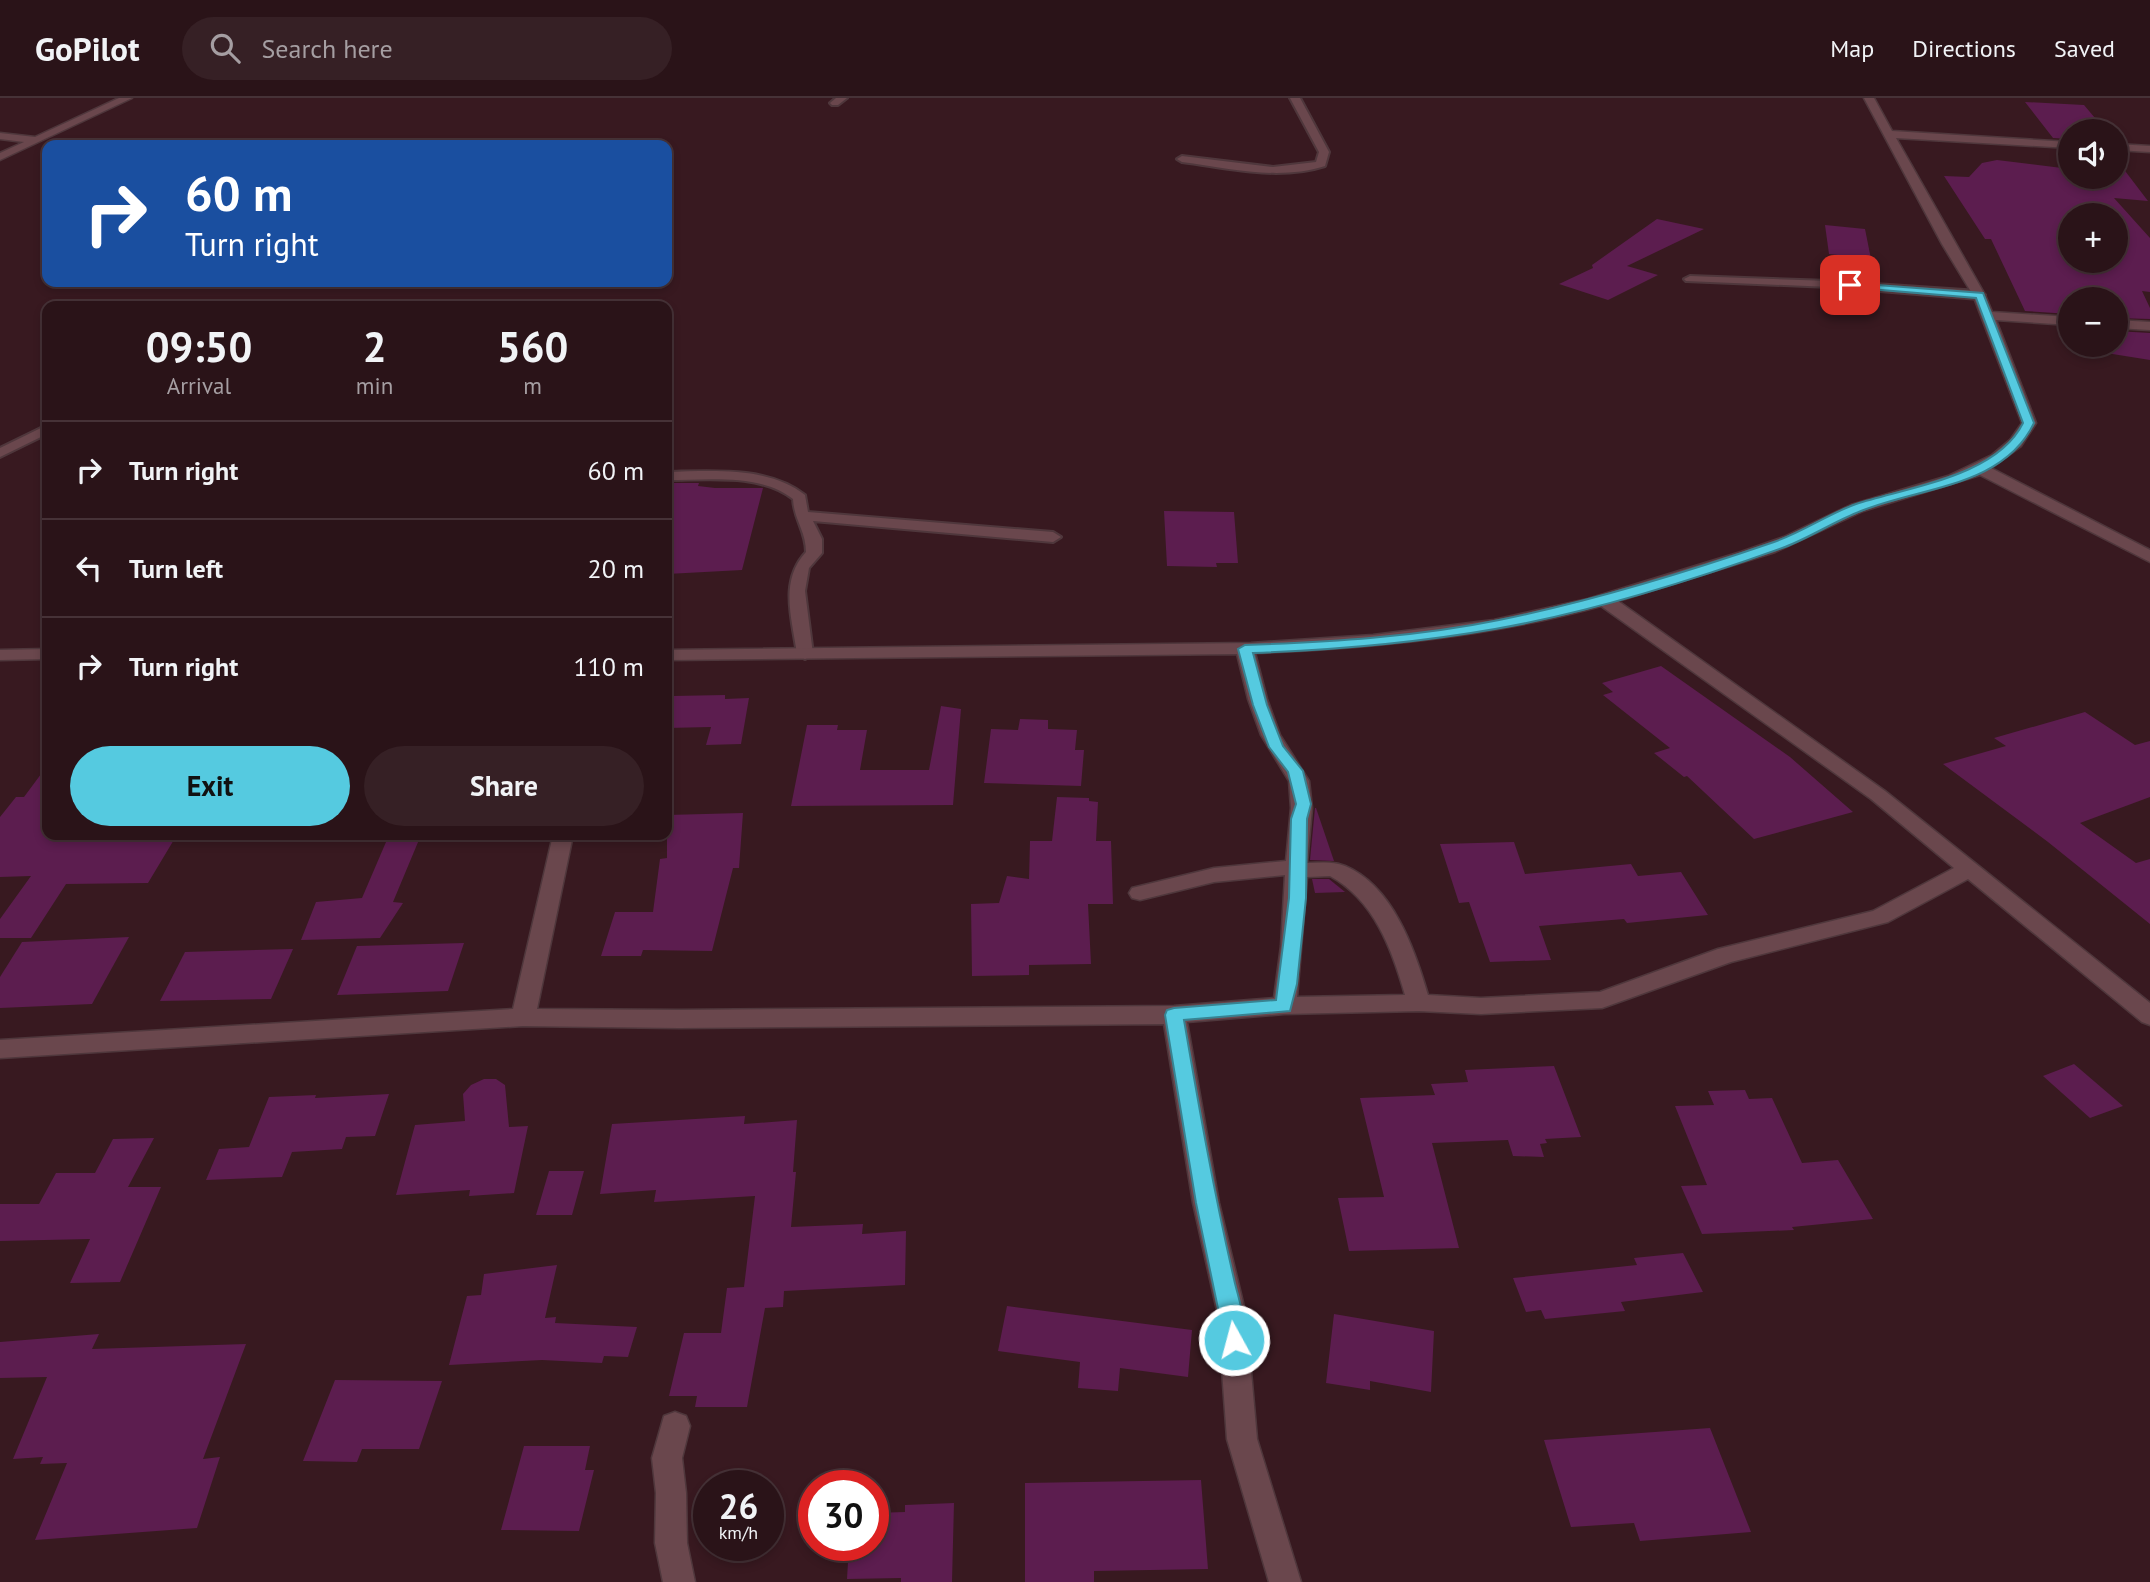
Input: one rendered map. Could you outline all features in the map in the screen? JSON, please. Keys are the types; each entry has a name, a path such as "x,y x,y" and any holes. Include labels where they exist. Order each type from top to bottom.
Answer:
{"street":[{"path":"0,157 127,98"},
{"path":"672,655 805,654 886,650 1245,649 1332,646 1414,637 1496,625 1605,600 1782,543 1858,508 1981,469 2007,454 2029,423 1979,295 1869,98"},
{"path":"1888,134 2058,144"},
{"path":"0,136 38,140"},
{"path":"2128,148 2150,149"},
{"path":"1987,316 2058,320"},
{"path":"2128,325 2150,326"},
{"path":"1981,469 2150,557"},
{"path":"1605,600 1814,748 1970,869 2150,1016"},
{"path":"1245,649 1260,705 1276,747 1295,771 1303,804 1299,819 1292,963 1283,1006"},
{"path":"0,655 42,654"},
{"path":"523,1017 562,840"},
{"path":"1140,893 1204,877 1297,868 1326,868 1339,872 1359,887 1388,918 1404,951 1419,1003"},
{"path":"0,1049 523,1017 706,1019 1174,1015 1283,1006 1419,1003 1481,1006 1602,1000 1726,956 1880,918 1970,869"},
{"path":"1174,1015 1206,1203 1232,1315 1242,1439 1285,1582"},
{"path":"676,1426 667,1458 671,1493 671,1543 679,1582"}],"lane":[{"path":"1182,159 1278,171 1321,164 1324,152 1295,98"},
{"path":"1690,279 1830,284 1979,295"},
{"path":"0,453 42,432"},
{"path":"672,476 762,482 796,494 802,507 801,516 811,529 814,539 814,553 801,566 797,591 805,654"},
{"path":"801,516 1053,537"}],"building":[{"path":"2025,102 2084,105 2096,119 2058,119 2058,138 2053,138"},
{"path":"1997,160 2058,168 2058,189 2128,189 2128,175 2148,201 2114,198 2118,203 2058,203 2058,273 2128,273 2128,214 2150,238 2150,292 2142,291 2150,308 2150,319 2128,318 2128,287 2058,287 2058,313 2025,311 1991,239 1985,239 1944,176 1969,177 1982,163"},
{"path":"1657,219 1704,229 1627,266 1658,275 1608,300 1559,284 1593,268 1592,265"},
{"path":"1825,225 1865,229 1871,259 1829,254"},
{"path":"2128,332 2150,333 2150,360 2128,356"},
{"path":"672,483 699,483 698,486 715,488 763,488 742,570 672,574"},
{"path":"1164,511 1234,512 1238,563 1216,563 1217,567 1167,566"},
{"path":"1661,666 1790,757 1853,812 1754,839 1687,776 1684,777 1654,753 1670,748 1603,695 1613,692 1602,683"},
{"path":"725,695 725,699 749,698 741,744 706,745 711,727 672,728 673,696"},
{"path":"941,706 961,709 953,805 791,806 807,725 838,725 837,730 867,730 860,770 929,770"},
{"path":"2085,712 2135,745 2150,741 2150,797 2080,823 2136,863 2150,859 2150,924 2048,842 1943,764 2006,746 1994,738"},
{"path":"1020,719 1048,720 1048,729 1077,730 1075,750 1084,750 1081,786 984,783 991,729 1018,730"},
{"path":"42,773 42,840 174,840 148,883 66,884 31,938 0,938 0,919 31,876 0,877 0,817 16,797 24,797"},
{"path":"1057,797 1089,798 1089,801 1098,802 1096,841 1111,841 1113,904 1088,904 1091,964 1029,965 1029,975 972,976 971,904 999,903 1007,876 1029,879 1030,841 1052,841"},
{"path":"1316,808 1334,861 1310,860"},
{"path":"743,813 739,868 733,868 712,951 643,950 641,956 601,956 615,912 653,912 660,859 667,858 667,840 672,840 672,815"},
{"path":"387,840 419,840 393,902 403,903 380,938 301,940 316,902 362,898"},
{"path":"1514,842 1525,874 1631,864 1638,876 1681,872 1708,915 1627,923 1624,919 1539,926 1551,960 1490,962 1469,902 1459,903 1440,844"},
{"path":"1312,879 1329,879 1345,892 1315,893"},
{"path":"129,937 92,1004 0,1008 0,977 22,942"},
{"path":"464,943 448,991 337,995 357,946"},
{"path":"293,949 271,999 160,1001 185,952"},
{"path":"2074,1064 2123,1106 2090,1118 2043,1076"},
{"path":"1554,1066 1581,1137 1545,1139 1547,1143 1540,1144 1544,1157 1513,1156 1508,1140 1432,1143 1459,1248 1349,1251 1338,1198 1384,1197 1360,1098 1435,1095 1431,1084 1468,1082 1465,1070"},
{"path":"484,1079 496,1079 505,1085 509,1127 528,1126 514,1193 469,1196 470,1190 396,1195 415,1125 465,1121 463,1094 471,1085"},
{"path":"1745,1090 1749,1099 1772,1098 1802,1163 1838,1160 1873,1219 1792,1227 1794,1230 1702,1234 1681,1186 1707,1185 1675,1106 1714,1105 1708,1091"},
{"path":"389,1094 375,1136 346,1137 342,1149 292,1152 282,1177 206,1180 219,1149 249,1147 269,1097 316,1095 315,1098"},
{"path":"745,1116 744,1124 797,1120 791,1227 863,1224 862,1234 906,1231 905,1285 784,1291 783,1307 765,1308 747,1407 695,1407 697,1396 669,1396 684,1333 721,1333 727,1288 744,1287 755,1196 654,1202 656,1190 600,1194 612,1124"},
{"path":"154,1138 128,1187 161,1187 120,1282 70,1283 90,1239 0,1241 0,1204 39,1204 56,1173 95,1173 113,1139"},
{"path":"549,1171 584,1171 572,1215 536,1215"},
{"path":"1683,1253 1703,1292 1621,1302 1625,1311 1545,1319 1541,1310 1526,1312 1513,1278 1637,1265 1634,1258"},
{"path":"557,1265 545,1318 556,1317 555,1323 637,1327 628,1357 604,1356 602,1363 542,1360 449,1365 467,1296 481,1295 484,1274"},
{"path":"1007,1306 1192,1330 1188,1377 1120,1368 1118,1391 1078,1388 1080,1362 998,1351"},
{"path":"1334,1314 1434,1331 1431,1392 1370,1381 1370,1390 1326,1383"},
{"path":"99,1334 92,1349 246,1344 203,1459 220,1457 197,1528 35,1540 67,1463 40,1464 43,1457 13,1459 47,1377 0,1378 0,1342"},
{"path":"335,1380 442,1381 419,1449 362,1449 357,1462 303,1461"},
{"path":"1710,1428 1751,1532 1640,1541 1634,1523 1571,1527 1544,1440"},
{"path":"524,1446 590,1446 585,1470 594,1470 579,1531 501,1530"},
{"path":"1201,1480 1208,1569 1094,1571 1094,1582 1025,1582 1025,1483"},
{"path":"954,1503 952,1582 901,1582 901,1578 847,1579 848,1561 889,1561 889,1512 905,1512 905,1505"}],"route":[{"path":"1234,1340 1232,1315 1206,1203 1174,1015 1283,1006 1288,984 1297,898 1299,819 1303,804 1295,771 1276,747 1260,705 1245,649 1332,646 1414,637 1496,625 1605,600 1782,543 1858,508 1981,469 2007,454 2017,444 2029,423 1979,295 1850,285"}]}
